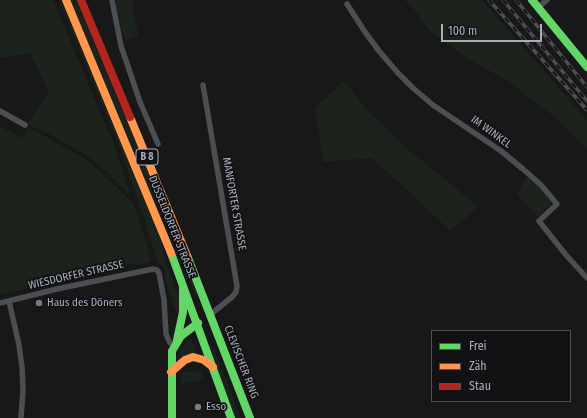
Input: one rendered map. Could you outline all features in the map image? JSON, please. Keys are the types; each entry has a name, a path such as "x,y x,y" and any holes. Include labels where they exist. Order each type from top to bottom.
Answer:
{"main road":[{"name":"DÜSSELDORFER STRASSE","path":"66,0 156,213 198,323"},
{"name":"DÜSSELDORFER STRASSE","path":"82,0 211,314"},
{"path":"532,0 587,67"},
{"path":"172,418 171,358 176,344 183,312 183,281"},
{"path":"176,344 186,332 211,314"},
{"name":"CLEVISCHER RING","path":"211,314 250,418"},
{"name":"B 8","path":"198,323 231,418"},
{"path":"171,372 185,360 193,357 204,360 213,367"}],"street":[{"path":"112,0 123,53 140,102 158,144"},
{"name":"IM WINKEL","path":"348,4 365,32 398,73 433,104 501,151 523,169 549,194 557,204 539,221 566,255 587,278"},
{"name":"MANFORTER STRASSE","path":"203,85 237,286 236,292 232,297 211,314"},
{"path":"0,111 25,125"},
{"name":"WIESDORFER STRASSE","path":"0,303 150,269 157,270 159,273 164,300 166,334 170,343 176,344"},
{"path":"9,301 19,345 22,367 23,390 21,418"}],"shaded area":[{"path":"0,0 53,0 115,147 130,193 129,195 106,171 89,157 49,134 27,124 49,92 30,53 0,58"},
{"path":"59,0 61,0 157,231 180,301 179,317 165,279 164,270 162,265 158,263 119,145"},
{"path":"70,0 76,0 198,295 195,296 183,261 167,223 152,194"},
{"path":"116,0 132,0 138,36 126,40 122,33"},
{"path":"405,0 482,0 587,120 587,149 560,121 506,80 465,57 428,29 413,8"},
{"path":"344,81 368,111 405,147 479,207 450,231 372,158 323,162 315,108"},
{"path":"0,126 22,138 28,128 87,160 103,174 134,204 149,253 150,262 135,265 134,263 0,295"},
{"path":"528,177 551,200 550,205 539,216 537,216 518,195 518,192 523,187 521,185"},
{"path":"191,338 197,355 177,362 180,348"},
{"path":"214,349 241,418 235,418 212,350"},
{"path":"199,371 204,380 182,383 181,374 183,372"}],"railway":[{"path":"489,0 587,110"},
{"path":"503,0 587,101"},
{"path":"516,0 587,87"}],"traffic: fast":[{"path":"532,0 587,67"},
{"path":"171,253 231,418"},
{"path":"188,258 250,418"},
{"path":"177,340 183,312 183,286"},
{"path":"172,418 172,351 181,336 198,323"}],"traffic: slow":[{"path":"66,0 171,253"},
{"path":"130,117 188,258"},
{"path":"171,372 185,360 193,357 204,360 213,367"}],"traffic: jam":[{"path":"81,0 130,117"}],"place":[{"name":"Haus des Döners","path":"39,303"},
{"name":"Esso","path":"198,407"}]}
